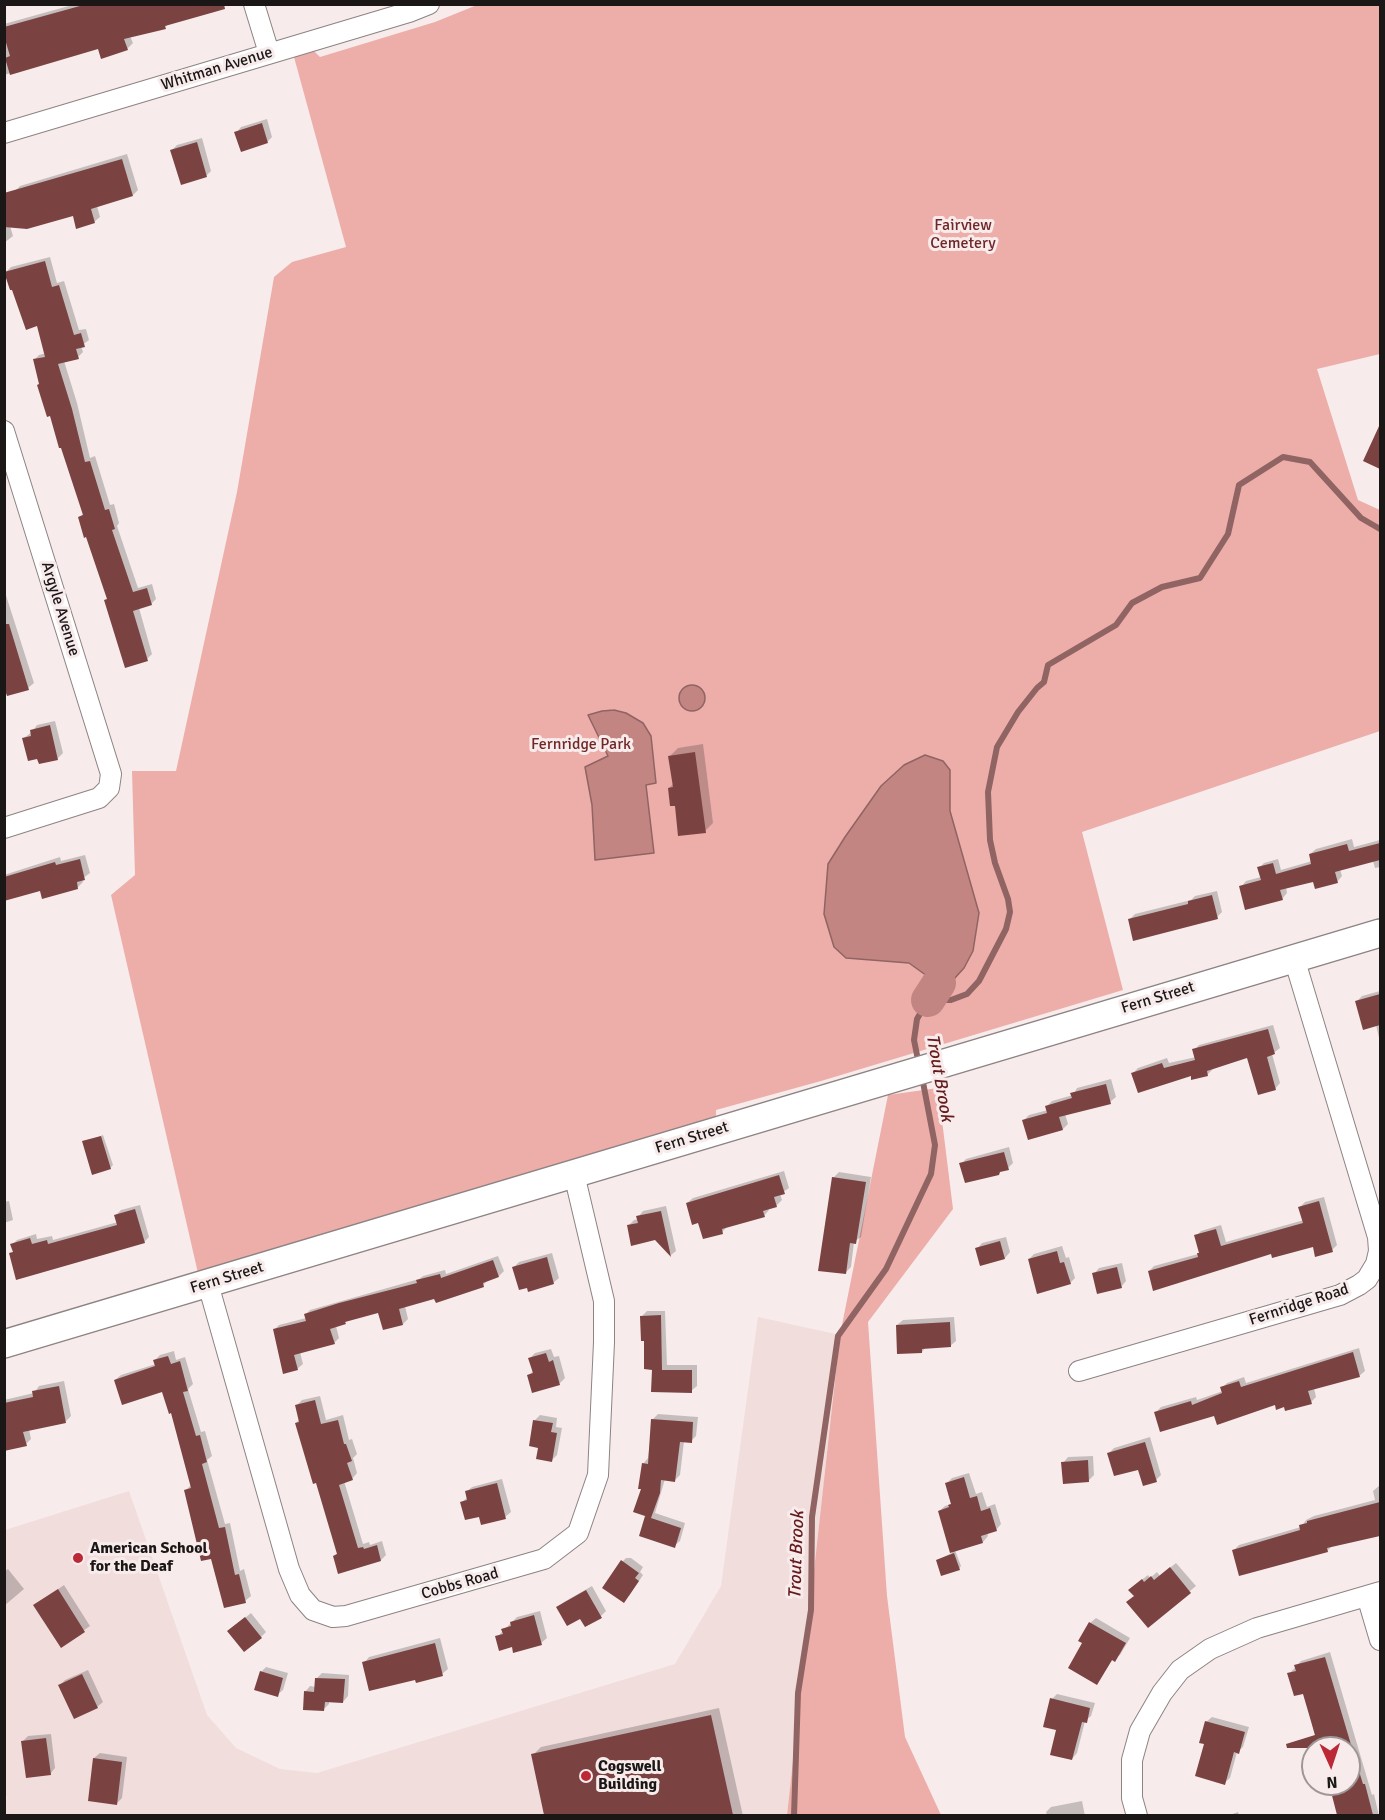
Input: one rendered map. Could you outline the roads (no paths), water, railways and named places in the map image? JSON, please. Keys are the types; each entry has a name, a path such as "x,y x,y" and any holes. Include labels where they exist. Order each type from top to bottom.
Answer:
{"street":[{"path":"254,4 269,53"},
{"name":"Whitman Avenue","path":"4,133 409,12 429,4"},
{"name":"Argyle Avenue","path":"4,431 111,774 109,788 99,798 4,828"},
{"name":"Fern Street","path":"4,1344 1380,933"},
{"name":"Fernridge Road","path":"1078,1371 1340,1295 1359,1286 1367,1279 1376,1264 1379,1251 1378,1237 1294,958"},
{"name":"Cobbs Road","path":"208,1284 289,1569 300,1595 314,1610 333,1617 346,1616 544,1560 578,1533 598,1476 604,1301 574,1174"},
{"path":"1137,1815 1132,1798 1132,1760 1140,1731 1162,1693 1180,1670 1210,1649 1257,1628 1374,1594 1380,1640"}],"waterway":[{"name":"Trout Brook","path":"919,1065 914,1040 917,1019 928,1000 951,1000 967,994 979,981 1006,929 1010,912 990,840 988,792 997,747 1018,712 1044,682 1048,665 1116,625 1132,603 1162,587 1200,578 1228,534 1239,485 1283,457 1310,462 1361,518 1380,529"},
{"path":"928,1000 939,983"},
{"name":"Trout Brook","path":"794,1816 798,1693 811,1610 812,1517 838,1336 886,1269 931,1174 935,1145 922,1077"}],"place":[{"name":"American School for the Deaf","path":"78,1558"},
{"name":"Cogswell Building","path":"586,1776"}],"park label":[{"name":"Fairview Cemetery","path":"963,235"},
{"name":"Fernridge Park","path":"581,745"}]}
